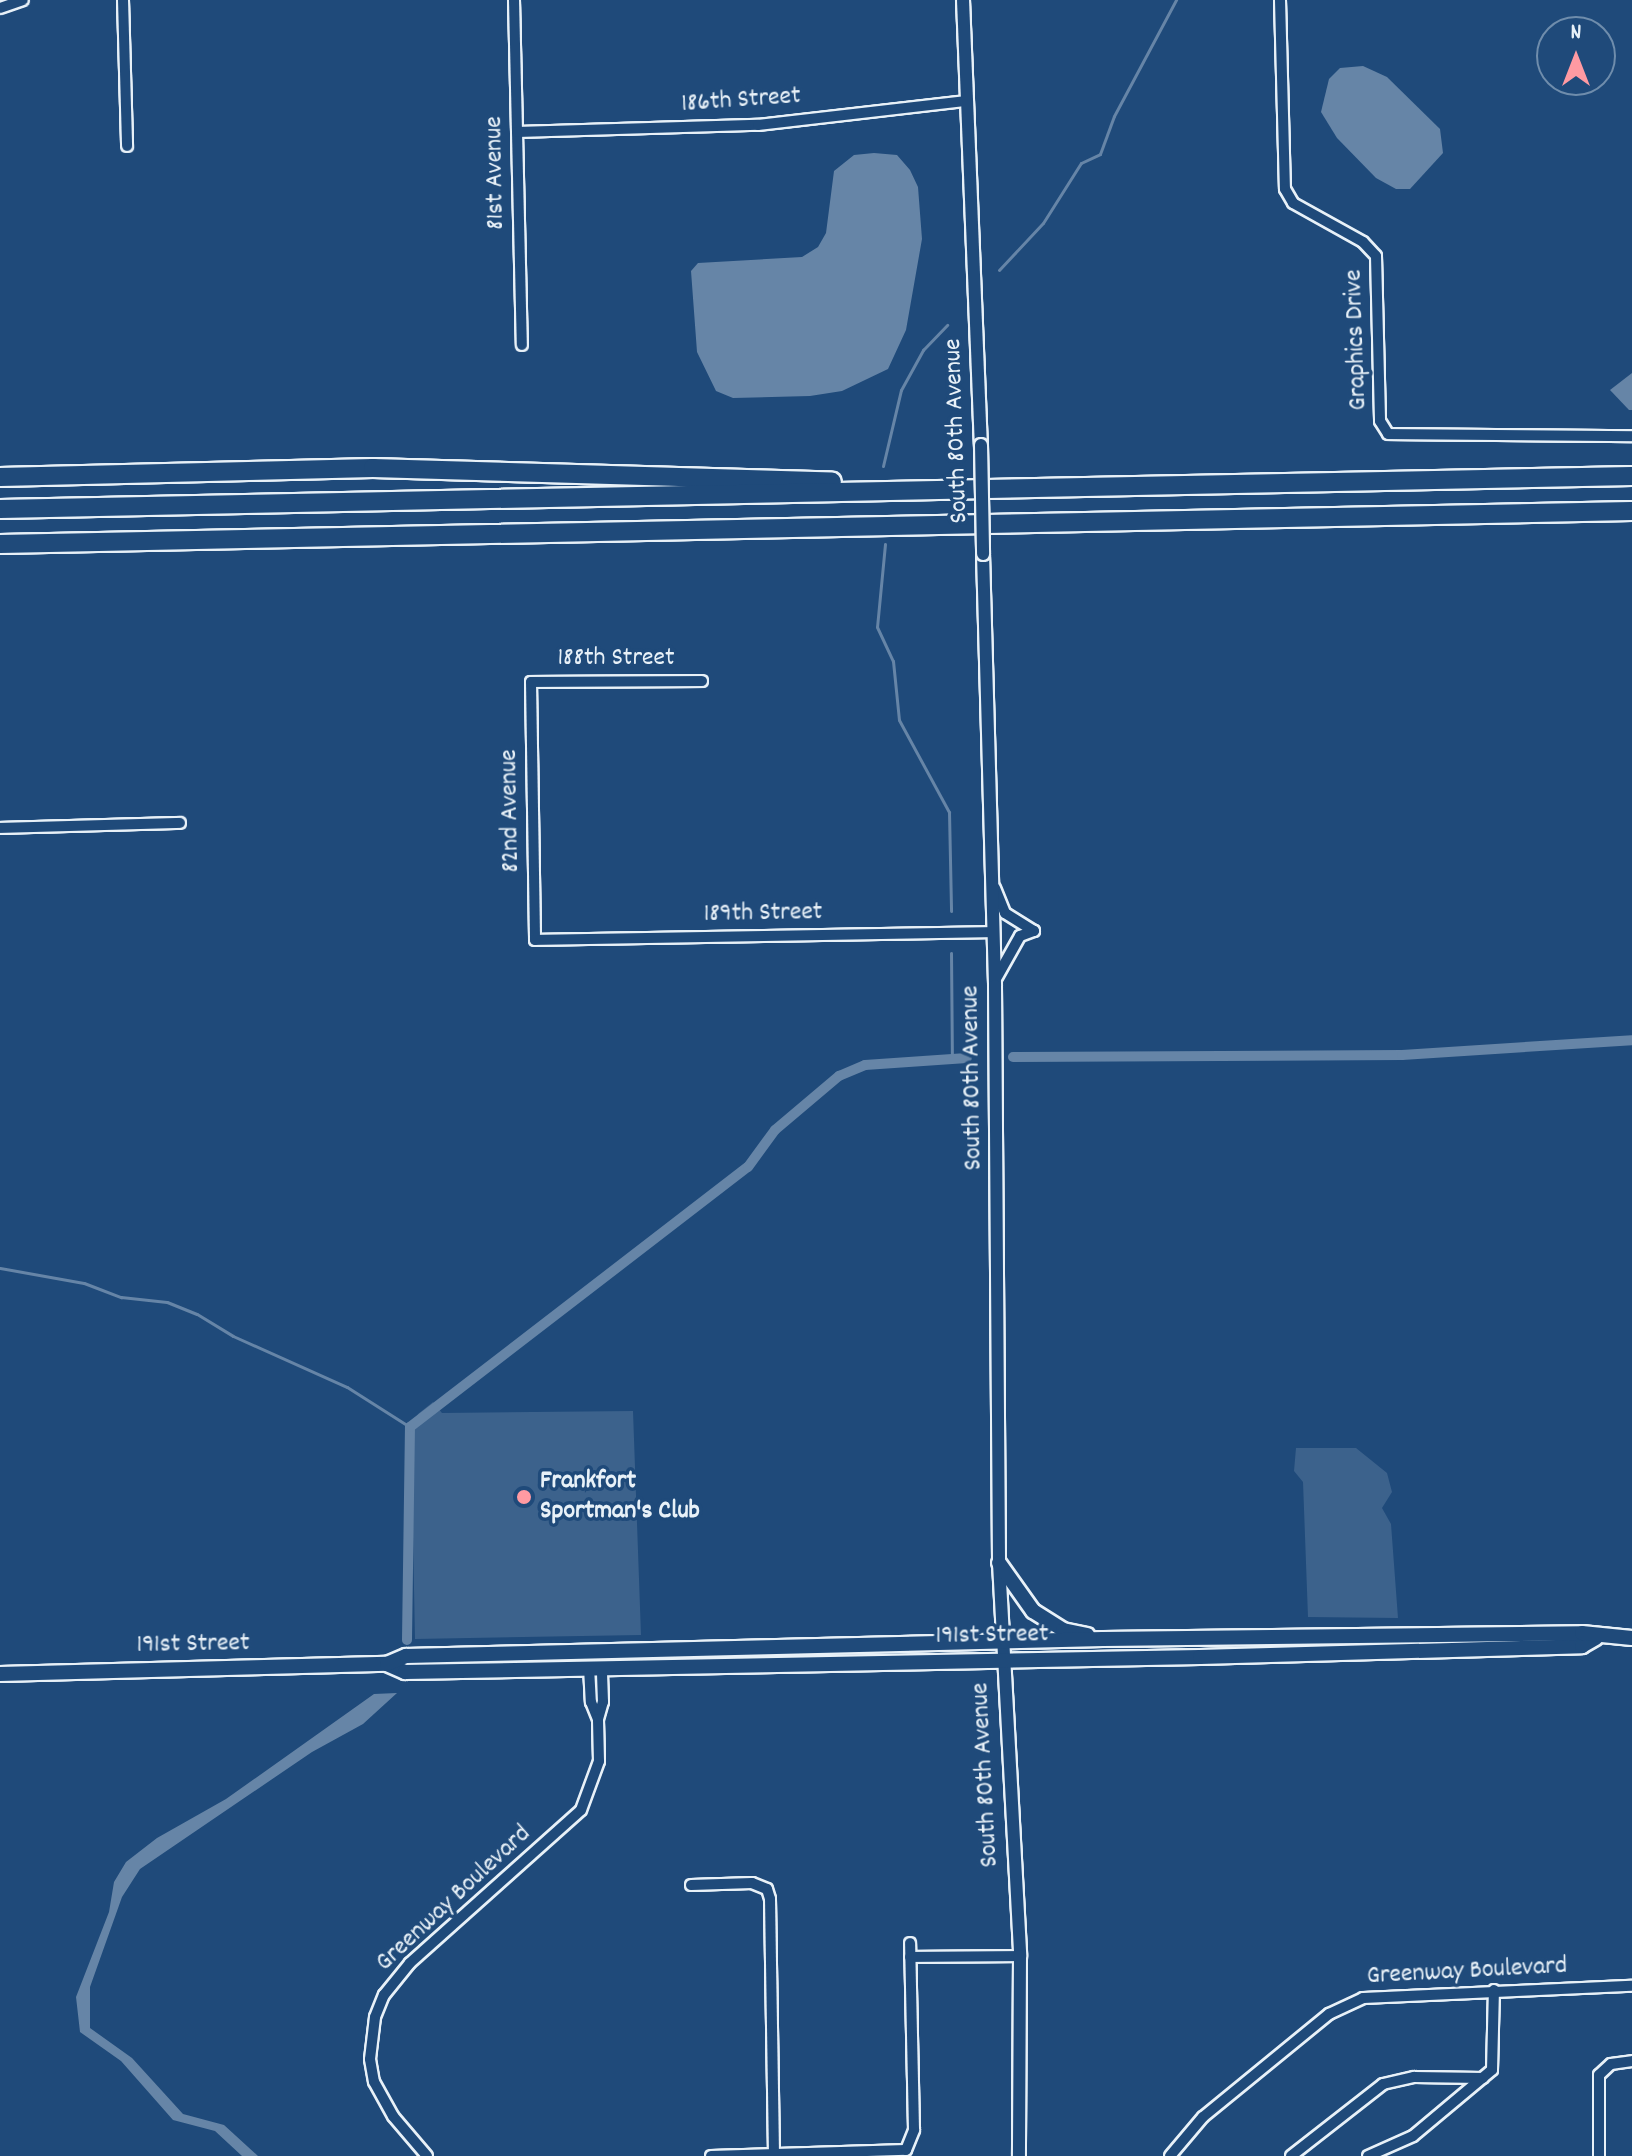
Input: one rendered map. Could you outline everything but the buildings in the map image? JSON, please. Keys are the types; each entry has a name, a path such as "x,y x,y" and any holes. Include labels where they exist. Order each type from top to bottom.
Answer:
{"highway":[{"path":"0,477 373,468 831,482 931,492"},
{"path":"0,509 1632,476"},
{"path":"0,544 1632,511"}],"main road":[{"path":"999,1563 1047,1622 1103,1639"},
{"name":"191st Street","path":"0,1674 387,1664 406,1656 1103,1639 1566,1633 1596,1638 1632,1638"},
{"name":"191st Street","path":"387,1664 405,1672 1002,1661 1582,1646 1596,1638"}],"street":[{"path":"0,8 23,0"},
{"path":"123,0 127,146"},
{"name":"81st Avenue","path":"514,0 522,345"},
{"name":"South 80th Avenue","path":"963,0 981,445 995,986 999,1563 1020,1956 1019,2156"},
{"name":"Graphics Drive","path":"1280,0 1285,189 1293,203 1363,242 1376,256 1383,428 1401,438 1632,436"},
{"name":"186th Street","path":"517,132 758,125 967,101"},
{"name":"188th Street","path":"531,682 702,681"},
{"name":"82nd Avenue","path":"531,682 535,940"},
{"path":"0,828 180,823"},
{"path":"992,876 1005,913 1034,931 1020,936 1001,962 995,986"},
{"name":"189th Street","path":"535,940 993,932"},
{"name":"Greenway Boulevard","path":"427,2156 393,2116 374,2082 370,2059 375,2017 384,1995 410,1963 581,1810 599,1761 598,1719 591,1702 596,1667"},
{"path":"691,1885 752,1883 767,1889 770,1899 774,2155"},
{"path":"711,2156 896,2151 912,2143 910,1943"},
{"path":"910,1957 1020,1956"},
{"name":"Greenway Boulevard","path":"1170,2156 1203,2117 1348,2004 1381,1994 1632,1986"},
{"path":"1368,2156 1413,2136 1483,2078 1495,2063 1494,1990"},
{"path":"1599,2156 1599,2075 1611,2064 1632,2061"},
{"path":"1291,2156 1358,2099 1383,2084 1414,2077 1483,2078"}],"shaded area":[{"path":"1363,66 1387,77 1440,129 1443,153 1410,189 1396,189 1376,178 1337,138 1321,112 1329,79 1340,68"},
{"path":"854,155 897,155 910,170 918,187 922,239 906,330 888,369 842,391 810,396 733,398 716,391 697,352 691,271 698,263 802,257 818,247 826,233 834,171"},
{"path":"1632,373 1632,410 1629,410 1610,390"},
{"name":"Frankfort Sportman's Club","path":"433,1402 442,1413 633,1411 641,1635 415,1639 411,1434 418,1414"},
{"path":"1296,1448 1356,1448 1387,1473 1392,1492 1382,1508 1391,1524 1398,1618 1308,1617 1303,1482 1294,1471"},
{"path":"397,1693 363,1724 312,1752 140,1869 122,1897 90,1987 90,2028 132,2058 183,2114 224,2125 258,2156 242,2156 215,2131 173,2120 121,2061 80,2032 76,1997 109,1912 114,1882 126,1862 157,1838 226,1799 374,1694"}],"waterway":[{"path":"999,270 1043,223 1081,163 1100,154 1114,116 1176,0"},
{"path":"883,466 901,390 923,350 947,325"},
{"path":"885,544 877,627 893,661 899,720 949,812 951,911"},
{"path":"951,953 952,1058"},
{"path":"1013,1057 1402,1055 1632,1040"},
{"path":"407,1640 410,1427 748,1167 775,1130 839,1076 865,1065 967,1058"},
{"path":"0,1268 84,1283 121,1297 167,1302 197,1314 233,1336 347,1387 410,1427"}],"place":[{"name":"Frankfort Sportman's Club","path":"524,1497"}]}
